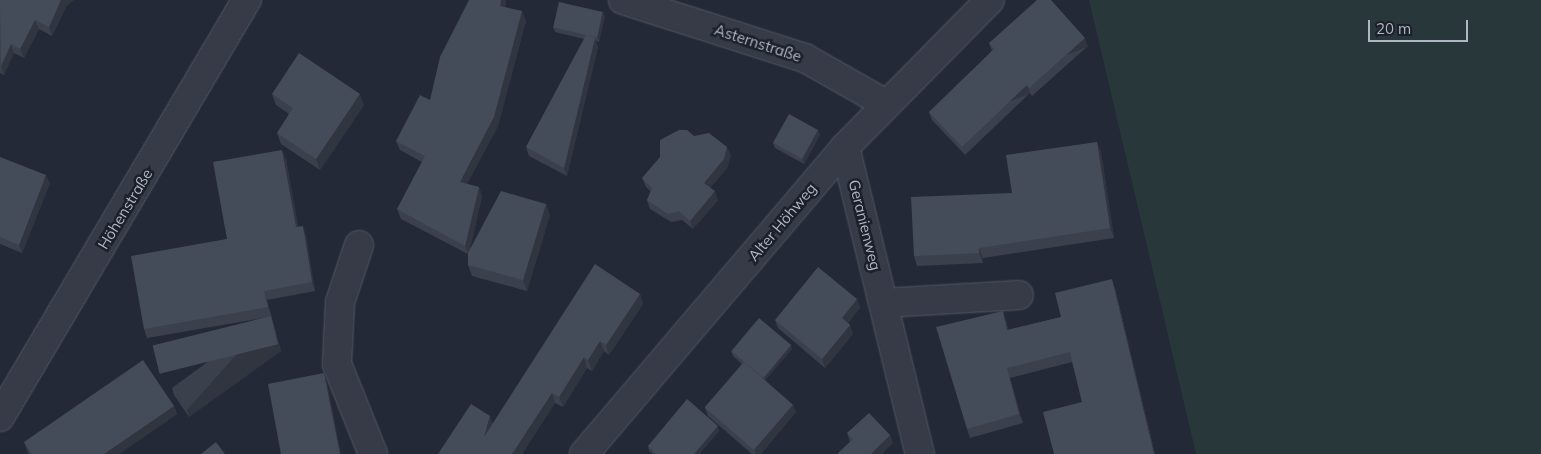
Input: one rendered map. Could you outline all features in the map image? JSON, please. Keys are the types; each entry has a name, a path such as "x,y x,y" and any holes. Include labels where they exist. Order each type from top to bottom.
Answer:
{"street":[{"name":"Höhenstraße","path":"0,417 247,0"},
{"name":"Asternstraße","path":"623,0 805,58 886,104"},
{"name":"Alter Höhweg","path":"584,454 846,147 886,104 990,0"},
{"name":"Geranienweg","path":"846,147 920,454"},
{"path":"359,245 340,302 337,364 373,454"},
{"path":"884,303 1019,295"}],"shaded area":[{"path":"1089,0 1541,0 1541,454 1196,454"}],"building":[{"path":"0,0 61,0 49,27 35,20 20,49 11,44 1,66"},
{"path":"469,0 501,0 500,6 522,11 494,117 460,182 479,187 465,246 397,209 425,156 396,141 420,95 430,100 440,57"},
{"path":"1037,0 1051,0 1085,38 1029,88 1027,85 962,147 929,112 994,49 989,43"},
{"path":"559,2 603,12 597,37 553,27"},
{"path":"586,35 595,38 564,168 526,147"},
{"path":"299,53 360,94 316,159 277,133 293,108 272,94"},
{"path":"789,114 818,130 802,159 773,143"},
{"path":"679,130 687,130 694,136 709,133 727,147 724,159 704,183 715,191 690,221 679,211 668,214 647,200 652,188 642,178 660,157 660,140"},
{"path":"1097,142 1110,228 979,248 979,253 914,256 911,197 1012,193 1006,155"},
{"path":"282,150 296,227 303,226 312,282 264,291 268,307 144,329 131,256 227,239 213,162"},
{"path":"0,157 46,175 19,245 0,237"},
{"path":"501,191 546,204 523,280 468,265 468,253"},
{"path":"595,264 640,294 606,345 600,341 588,360 584,357 559,397 552,393 512,454 438,454 471,404 490,416 484,437"},
{"path":"818,267 857,299 842,318 850,325 822,359 775,320"},
{"path":"1112,279 1154,454 1054,454 1043,412 1082,402 1070,352 1007,368 1019,414 967,429 936,327 1003,311 1007,330 1061,317 1055,293"},
{"path":"271,316 278,344 160,374 153,346"},
{"path":"759,318 791,345 764,378 731,351"},
{"path":"143,360 174,406 104,454 32,454 24,442"},
{"path":"744,362 793,405 754,450 705,407"},
{"path":"324,373 340,454 281,454 268,384"},
{"path":"687,399 718,426 694,454 656,454 648,446"},
{"path":"869,413 890,435 871,454 837,454 853,439 847,433"},
{"path":"216,442 225,454 201,454"}]}
